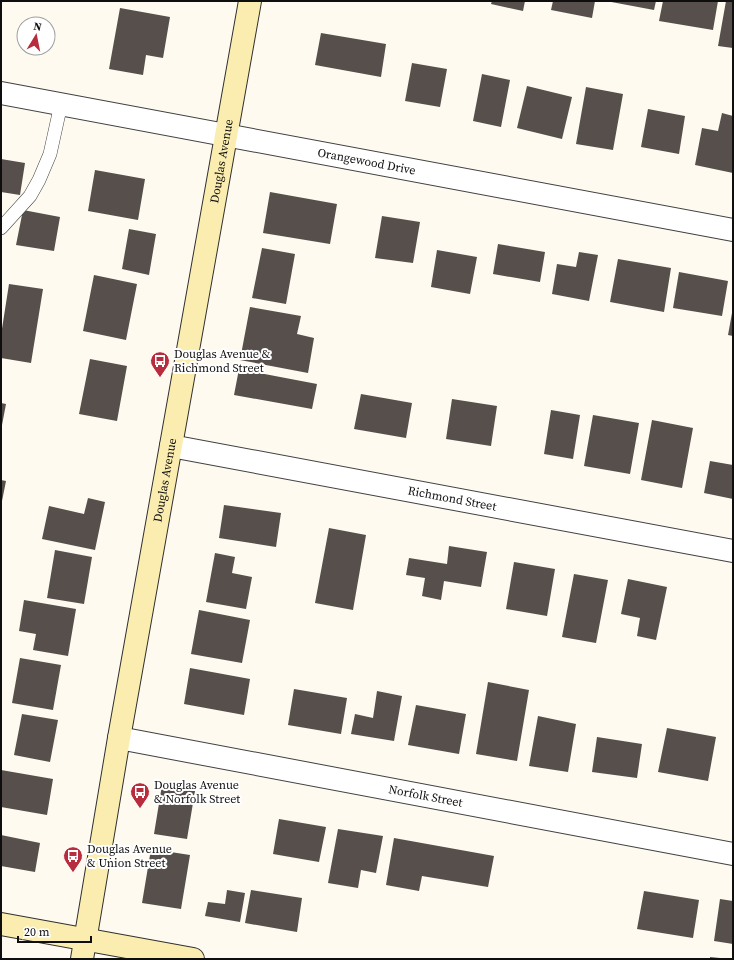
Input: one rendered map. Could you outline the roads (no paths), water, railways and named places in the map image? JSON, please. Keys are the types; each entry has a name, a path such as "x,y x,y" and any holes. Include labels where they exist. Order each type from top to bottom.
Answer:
{"street":[{"name":"Douglas Avenue","path":"83,949 250,1"},
{"name":"Orangewood Drive","path":"1,93 733,230"},
{"name":"Richmond Street","path":"171,446 733,551"},
{"name":"Norfolk Street","path":"119,738 733,854"},
{"path":"1,924 83,949 193,959"}],"lane":[{"path":"1,228 30,196 39,180 50,154 61,104"}],"place":[{"name":"Douglas Avenue & Richmond Street","path":"160,378"},
{"name":"Douglas Avenue & Norfolk Street","path":"140,809"},
{"name":"Douglas Avenue & Union Street","path":"73,873"}]}
